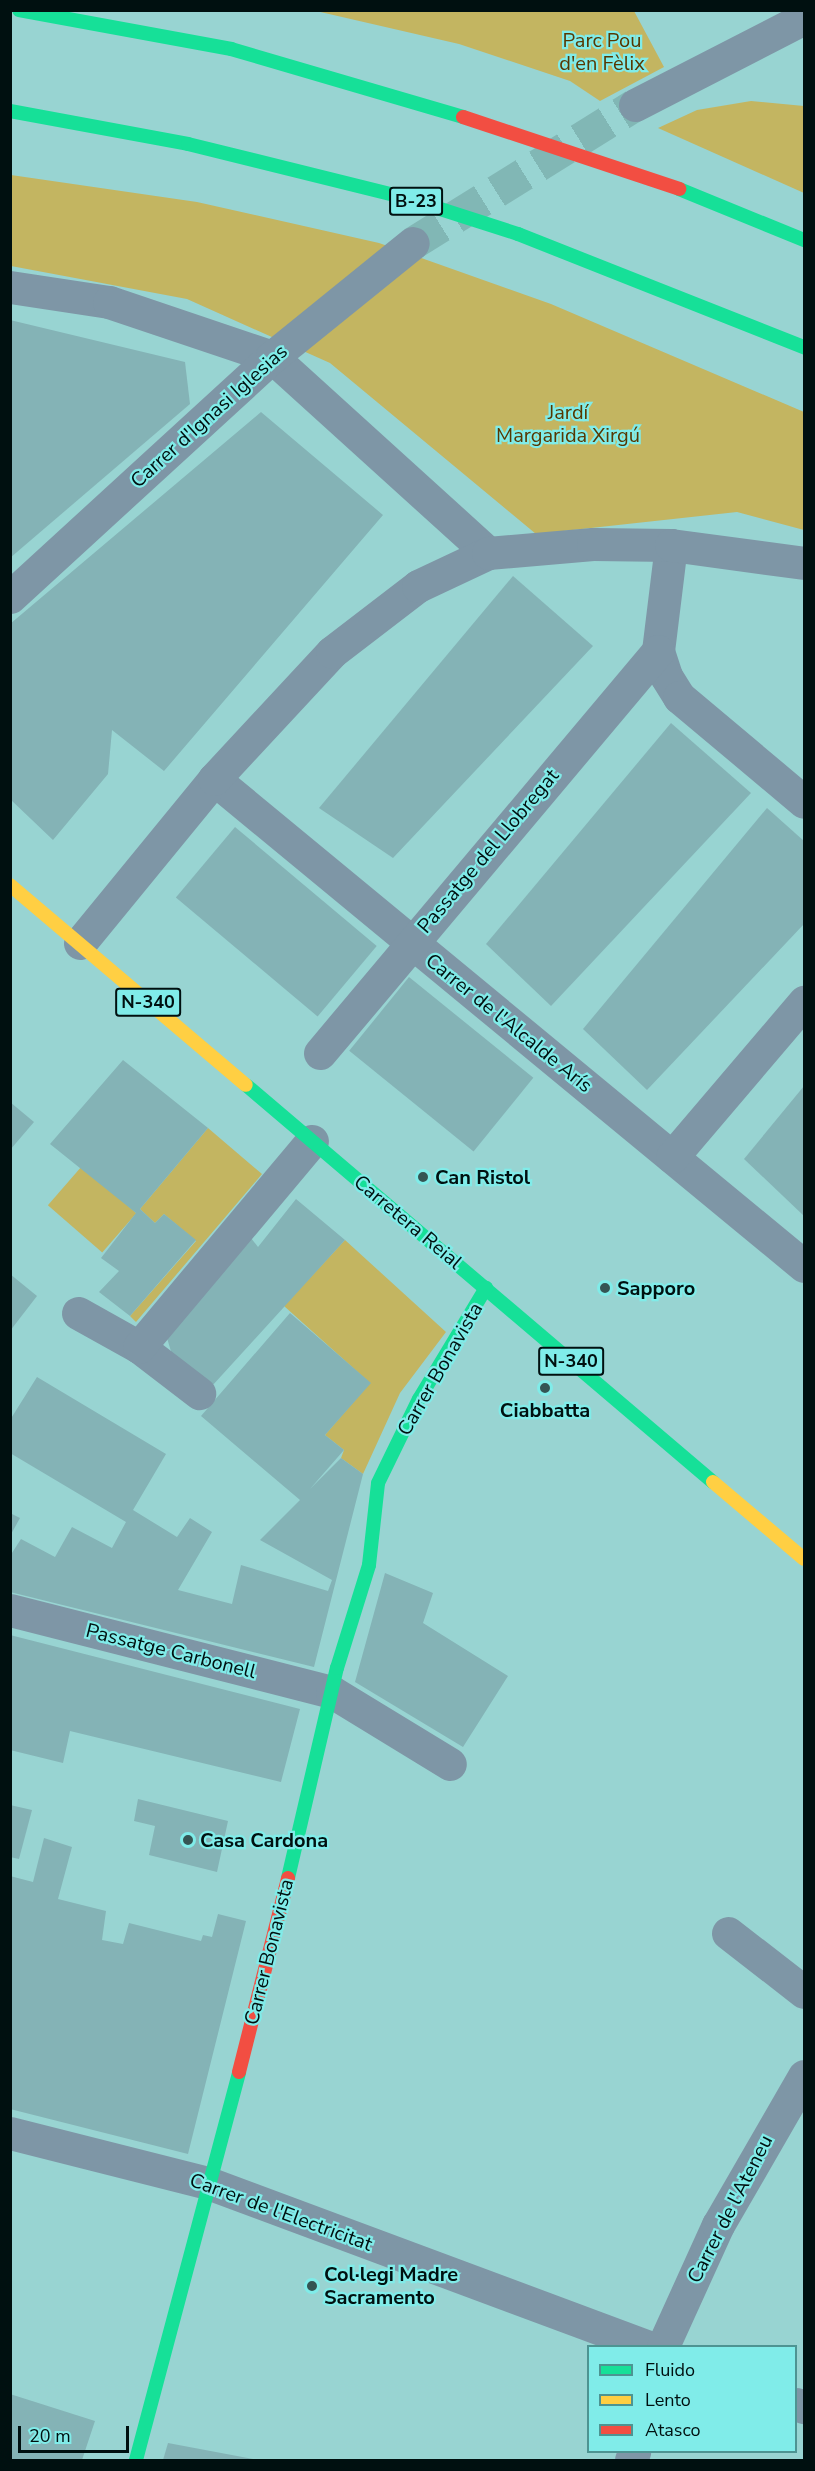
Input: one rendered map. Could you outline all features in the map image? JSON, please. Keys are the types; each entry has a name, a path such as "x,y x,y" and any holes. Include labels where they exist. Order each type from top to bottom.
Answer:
{"main road":[{"path":"19,10 231,49 350,80 651,178 804,240"},
{"name":"B-23","path":"10,111 188,144 406,198 529,238 804,347"},
{"name":"Carretera Reial","path":"10,885 804,1559"},
{"name":"Carrer Bonavista","path":"136,2460 332,1692 369,1565 378,1483 418,1399 486,1288"}],"street":[{"path":"635,105 804,18"},
{"name":"Carrer d'Ignasi Iglesias","path":"10,597 272,357 413,243"},
{"path":"10,287 109,302 272,357 488,553"},
{"path":"80,943 214,779 332,652 418,586 488,553 593,544 671,545 804,563"},
{"path":"671,545 658,651 679,697 804,802"},
{"name":"Passatge del Llobregat","path":"320,1053 658,651"},
{"name":"Carrer de l'Alcalde Arís","path":"214,779 804,1266"},
{"path":"672,1157 804,1002"},
{"path":"139,1347 312,1141"},
{"path":"78,1313 139,1347 199,1393"},
{"name":"Passatge Carbonell","path":"10,1610 332,1692 450,1764"},
{"path":"728,1934 804,1992"},
{"name":"Carrer de l'Ateneu","path":"663,2345 718,2225 804,2076"},
{"name":"Carrer de l'Electricitat","path":"10,2133 208,2183 644,2345"}],"green space":[{"name":"Parc Pou d'en Fèlix","path":"316,11 634,11 664,67 600,101 570,81 459,44"},
{"path":"751,101 804,106 804,193 658,128 697,110"},
{"name":"Jardí Margarida Xirgú","path":"11,175 197,202 379,243 551,304 804,412 804,530 737,512 536,534 330,363 187,299 11,266"},
{"path":"208,1128 262,1174 136,1322 130,1316 196,1241 164,1214 155,1223 140,1209"},
{"path":"82,1166 136,1213 102,1252 48,1205"},
{"path":"345,1240 446,1332 400,1393 363,1474 341,1458 344,1450 325,1435 370,1383 284,1306"}],"building":[{"path":"10,320 185,362 190,404 10,558"},
{"path":"261,412 383,515 164,771 112,730 108,774 53,840 10,799 10,624"},
{"path":"513,576 593,646 393,858 319,808"},
{"path":"671,723 751,793 551,1006 486,944"},
{"path":"767,808 804,841 804,924 647,1090 583,1029"},
{"path":"235,827 377,946 318,1016 176,897"},
{"path":"409,977 533,1078 474,1152 349,1051"},
{"path":"123,1060 208,1128 140,1209 155,1223 164,1214 196,1240 130,1316 99,1292 119,1271 101,1258 136,1213 50,1144"},
{"path":"804,1086 804,1216 744,1159"},
{"path":"10,1102 34,1122 10,1150"},
{"path":"296,1199 345,1240 212,1386 173,1358 167,1338 251,1238 258,1247"},
{"path":"10,1274 37,1296 10,1331"},
{"path":"290,1313 371,1383 325,1435 344,1450 310,1489 341,1458 363,1474 314,1667 10,1592 10,1556 21,1539 55,1557 72,1527 112,1548 126,1522 10,1453 10,1420 37,1377 166,1454 133,1510 177,1537 190,1518 212,1532 178,1590 232,1604 241,1565 328,1591 332,1580 260,1540 300,1500 201,1416"},
{"path":"10,1513 20,1518 10,1536"},
{"path":"385,1573 433,1593 423,1623 508,1676 463,1747 355,1682"},
{"path":"10,1635 300,1709 281,1782 70,1731 63,1763 10,1750"},
{"name":"Casa Cardona","path":"138,1799 228,1821 217,1872 149,1855 155,1826 134,1821"},
{"path":"10,1805 32,1810 19,1859 10,1857"},
{"path":"44,1838 72,1847 58,1899 106,1911 102,1940 123,1944 129,1923 201,1941 203,1935 212,1937 218,1914 246,1921 188,2154 10,2109 10,1876 33,1882"},
{"path":"10,2394 95,2421 82,2460 10,2459"},
{"path":"168,2443 253,2459 253,2460 163,2460"}],"tunnel":[{"path":"413,243 635,105"}],"traffic: fast":[{"path":"19,10 231,49 463,117"},
{"path":"10,111 188,144 406,198 518,234 804,347"},
{"path":"679,189 804,240"},
{"path":"246,1085 713,1482"},
{"path":"288,1878 337,1668 369,1565 378,1483 419,1399 486,1288"},
{"path":"136,2460 239,2072"}],"traffic: slow":[{"path":"10,885 246,1085"},
{"path":"713,1482 804,1559"}],"traffic: jam":[{"path":"463,117 679,189"},
{"path":"239,2072 288,1878"}],"place":[{"name":"Can Ristol","path":"423,1177"},
{"name":"Sapporo","path":"605,1288"},
{"name":"Ciabbatta","path":"545,1388"},
{"name":"Casa Cardona","path":"188,1840"},
{"name":"Col·legi Madre Sacramento","path":"312,2286"}]}
